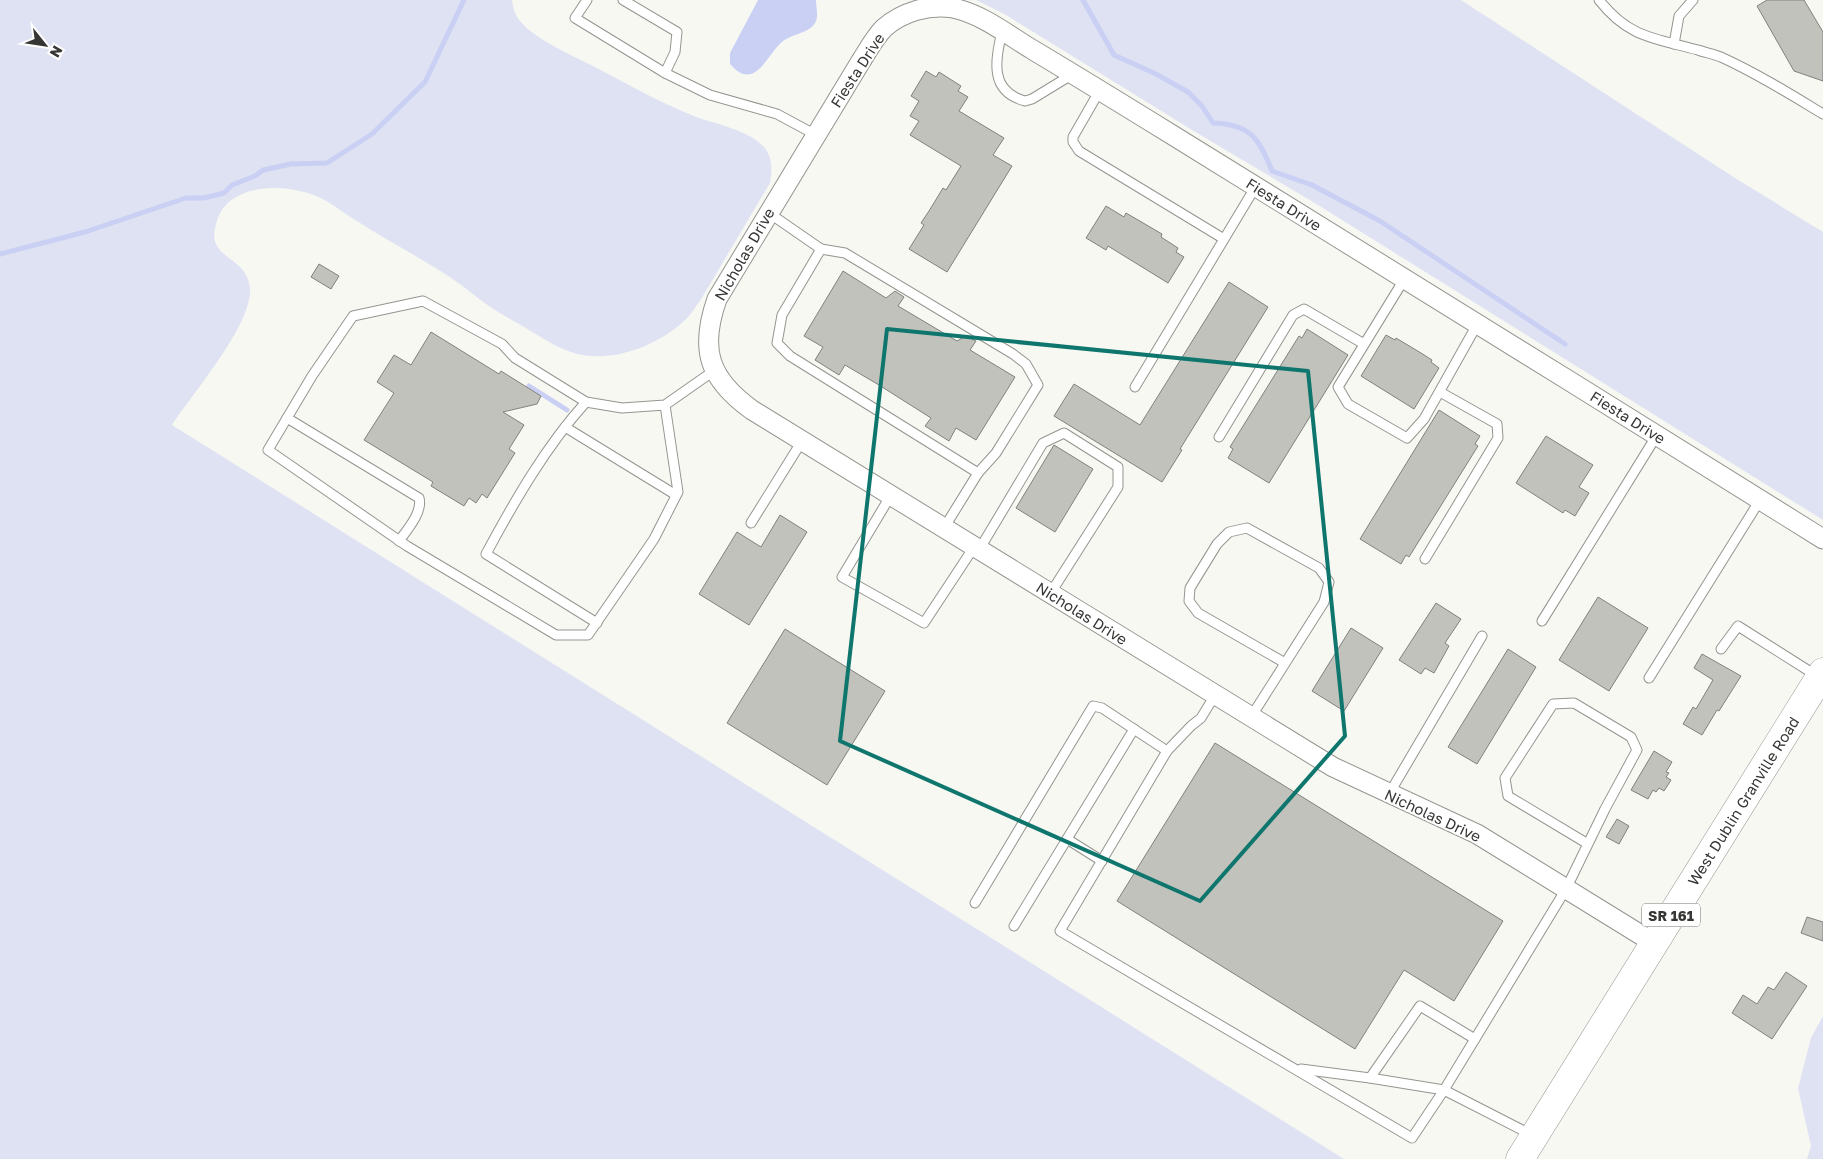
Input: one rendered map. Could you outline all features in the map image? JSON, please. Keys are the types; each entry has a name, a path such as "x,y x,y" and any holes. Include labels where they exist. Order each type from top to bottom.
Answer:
{"main road":[{"name":"West Dublin Granville Road","path":"1520,1159 1821,674"}],"street":[{"name":"Fiesta Drive","path":"791,176 883,29 899,18 934,6 954,8 973,14 1478,323 1823,540"},
{"name":"Nicholas Drive","path":"791,176 721,291 710,316 708,334 710,359 722,384 735,398 1333,767 1477,834 1654,943"}],"lane":[{"path":"587,0 575,18 665,73 710,95 778,114 816,135"},
{"path":"623,0 676,32 675,52 665,73"},
{"path":"1599,0 1611,15 1636,33 1658,41 1721,57 1768,80 1823,114"},
{"path":"1674,44 1679,16 1693,0"},
{"path":"1002,30 995,61 997,76 1002,87 1011,95 1024,101 1051,88 1073,74"},
{"path":"1100,90 1073,137 1073,142 1079,151 1224,239"},
{"path":"1135,387 1256,186"},
{"path":"769,212 821,249 845,253 1013,354 1026,364 1038,385 996,453 978,473 944,528"},
{"path":"821,249 782,315 777,342 790,356 978,473"},
{"path":"1405,278 1338,387 1348,404 1407,438 1424,419 1478,323"},
{"path":"665,405 678,492 654,539 588,635 556,635 399,541 268,450 312,376 353,316 423,301 502,344 515,358 586,402 622,408 665,405 715,370"},
{"path":"1219,437 1293,315 1304,308 1364,344"},
{"path":"1425,559 1498,438 1497,424 1440,392"},
{"path":"586,402 566,427 504,519 486,554 597,623"},
{"path":"287,418 419,498 421,504 419,511 399,541"},
{"path":"566,427 676,495"},
{"path":"891,495 842,577 924,623 977,548 1043,443 1064,433 1118,466 1118,487 1050,594"},
{"path":"1542,621 1657,435"},
{"path":"751,523 802,441"},
{"path":"1649,678 1760,500"},
{"path":"1251,717 1324,602 1329,582 1319,568 1247,528 1229,532 1217,544 1190,588 1189,601 1198,613 1285,663"},
{"path":"1721,650 1738,626 1821,674"},
{"path":"1389,794 1482,636"},
{"path":"1215,695 1202,718 1191,726 1168,751 1060,931 1296,1068 1412,1138 1476,1039 1566,889 1588,844 1605,809 1638,750 1631,737 1574,703 1553,704 1506,778 1508,796 1588,844"},
{"path":"975,903 1093,706 1102,708 1168,751"},
{"path":"1014,926 1134,729"},
{"path":"1067,839 1102,861"},
{"path":"1370,1078 1420,1006 1476,1039"},
{"path":"1296,1068 1444,1090 1534,1136"}],"highlighted area":[{"path":"887,329 1308,371 1345,736 1200,901 840,741"}],"shaded area":[{"path":"0,0 512,0 514,11 520,21 535,34 554,46 668,105 731,128 749,136 764,147 770,160 770,183 700,301 687,318 661,338 648,345 618,354 603,356 588,356 574,353 549,342 489,306 442,272 321,198 305,192 281,188 268,188 244,193 221,211 217,219 214,238 217,246 243,270 248,279 250,290 248,305 241,322 219,359 172,425 1344,1159 0,1159"},
{"path":"976,0 1461,0 1735,178 1823,232 1823,520 1318,205 1006,15"},
{"path":"1823,1016 1823,1159 1807,1159 1811,1146 1798,1088 1811,1038"}],"water":[{"path":"758,0 816,0 817,18 813,26 782,42 760,68 753,73 747,74 739,72 730,64 730,53"}],"building":[{"path":"1767,0 1804,0 1823,32 1823,81 1794,71 1757,6"},
{"path":"926,71 936,77 939,72 961,86 958,91 968,97 959,111 1004,138 993,155 1012,166 947,272 909,249 924,225 921,223 943,188 946,190 961,166 910,135 919,121 910,116 919,101 911,96"},
{"path":"1106,206 1124,217 1126,213 1162,234 1161,237 1178,248 1176,252 1184,257 1168,283 1108,246 1106,250 1086,238"},
{"path":"319,264 339,276 331,289 311,277"},
{"path":"843,271 886,298 895,291 904,297 898,306 957,341 966,336 976,341 970,350 1015,377 976,440 956,428 949,441 925,426 931,418 879,385 845,365 839,375 815,360 823,347 804,336"},
{"path":"1229,282 1268,307 1180,449 1182,450 1162,482 1054,416 1074,384 1140,425"},
{"path":"1307,329 1348,355 1269,483 1228,458 1233,449 1230,447 1299,336 1302,338"},
{"path":"431,332 499,374 501,371 541,396 537,404 503,412 524,425 509,449 515,453 487,498 482,494 476,503 469,498 464,506 431,486 433,482 364,440 394,393 377,382 394,355 411,365"},
{"path":"1386,335 1395,340 1396,338 1421,353 1432,360 1431,362 1439,368 1414,409 1361,376"},
{"path":"1439,410 1480,436 1475,444 1478,446 1409,557 1406,555 1401,564 1360,539"},
{"path":"1546,436 1593,465 1579,487 1589,493 1575,516 1565,510 1563,513 1516,483"},
{"path":"1054,445 1093,469 1055,532 1016,508"},
{"path":"780,515 807,532 749,625 699,594 737,532 761,547"},
{"path":"1598,597 1648,628 1609,691 1559,660"},
{"path":"1436,603 1461,619 1445,643 1449,646 1434,673 1425,668 1421,674 1399,660"},
{"path":"1351,628 1383,648 1344,711 1312,691"},
{"path":"785,629 885,691 827,785 727,723"},
{"path":"1508,649 1536,667 1477,764 1448,747"},
{"path":"1702,654 1741,676 1702,735 1683,724 1693,707 1696,709 1713,680 1694,668"},
{"path":"1215,743 1503,921 1454,1001 1404,970 1355,1049 1117,901"},
{"path":"1654,751 1672,762 1666,772 1669,773 1666,777 1671,780 1664,791 1659,788 1656,792 1653,790 1648,799 1631,790"},
{"path":"1617,819 1629,826 1619,844 1606,837"},
{"path":"1807,917 1823,922 1823,941 1801,933"},
{"path":"1786,972 1807,986 1772,1039 1732,1013 1743,995 1757,1004 1768,987 1774,990"}],"waterway":[{"path":"0,254 85,232 186,198 204,198 224,193 232,185 255,176 263,170 291,164 327,163 372,134 425,82 464,0"},
{"path":"1083,0 1114,55 1156,74 1188,92 1202,106 1213,123 1236,126 1252,135 1272,171 1312,185 1380,221 1565,344"},
{"path":"529,386 567,410"}]}
